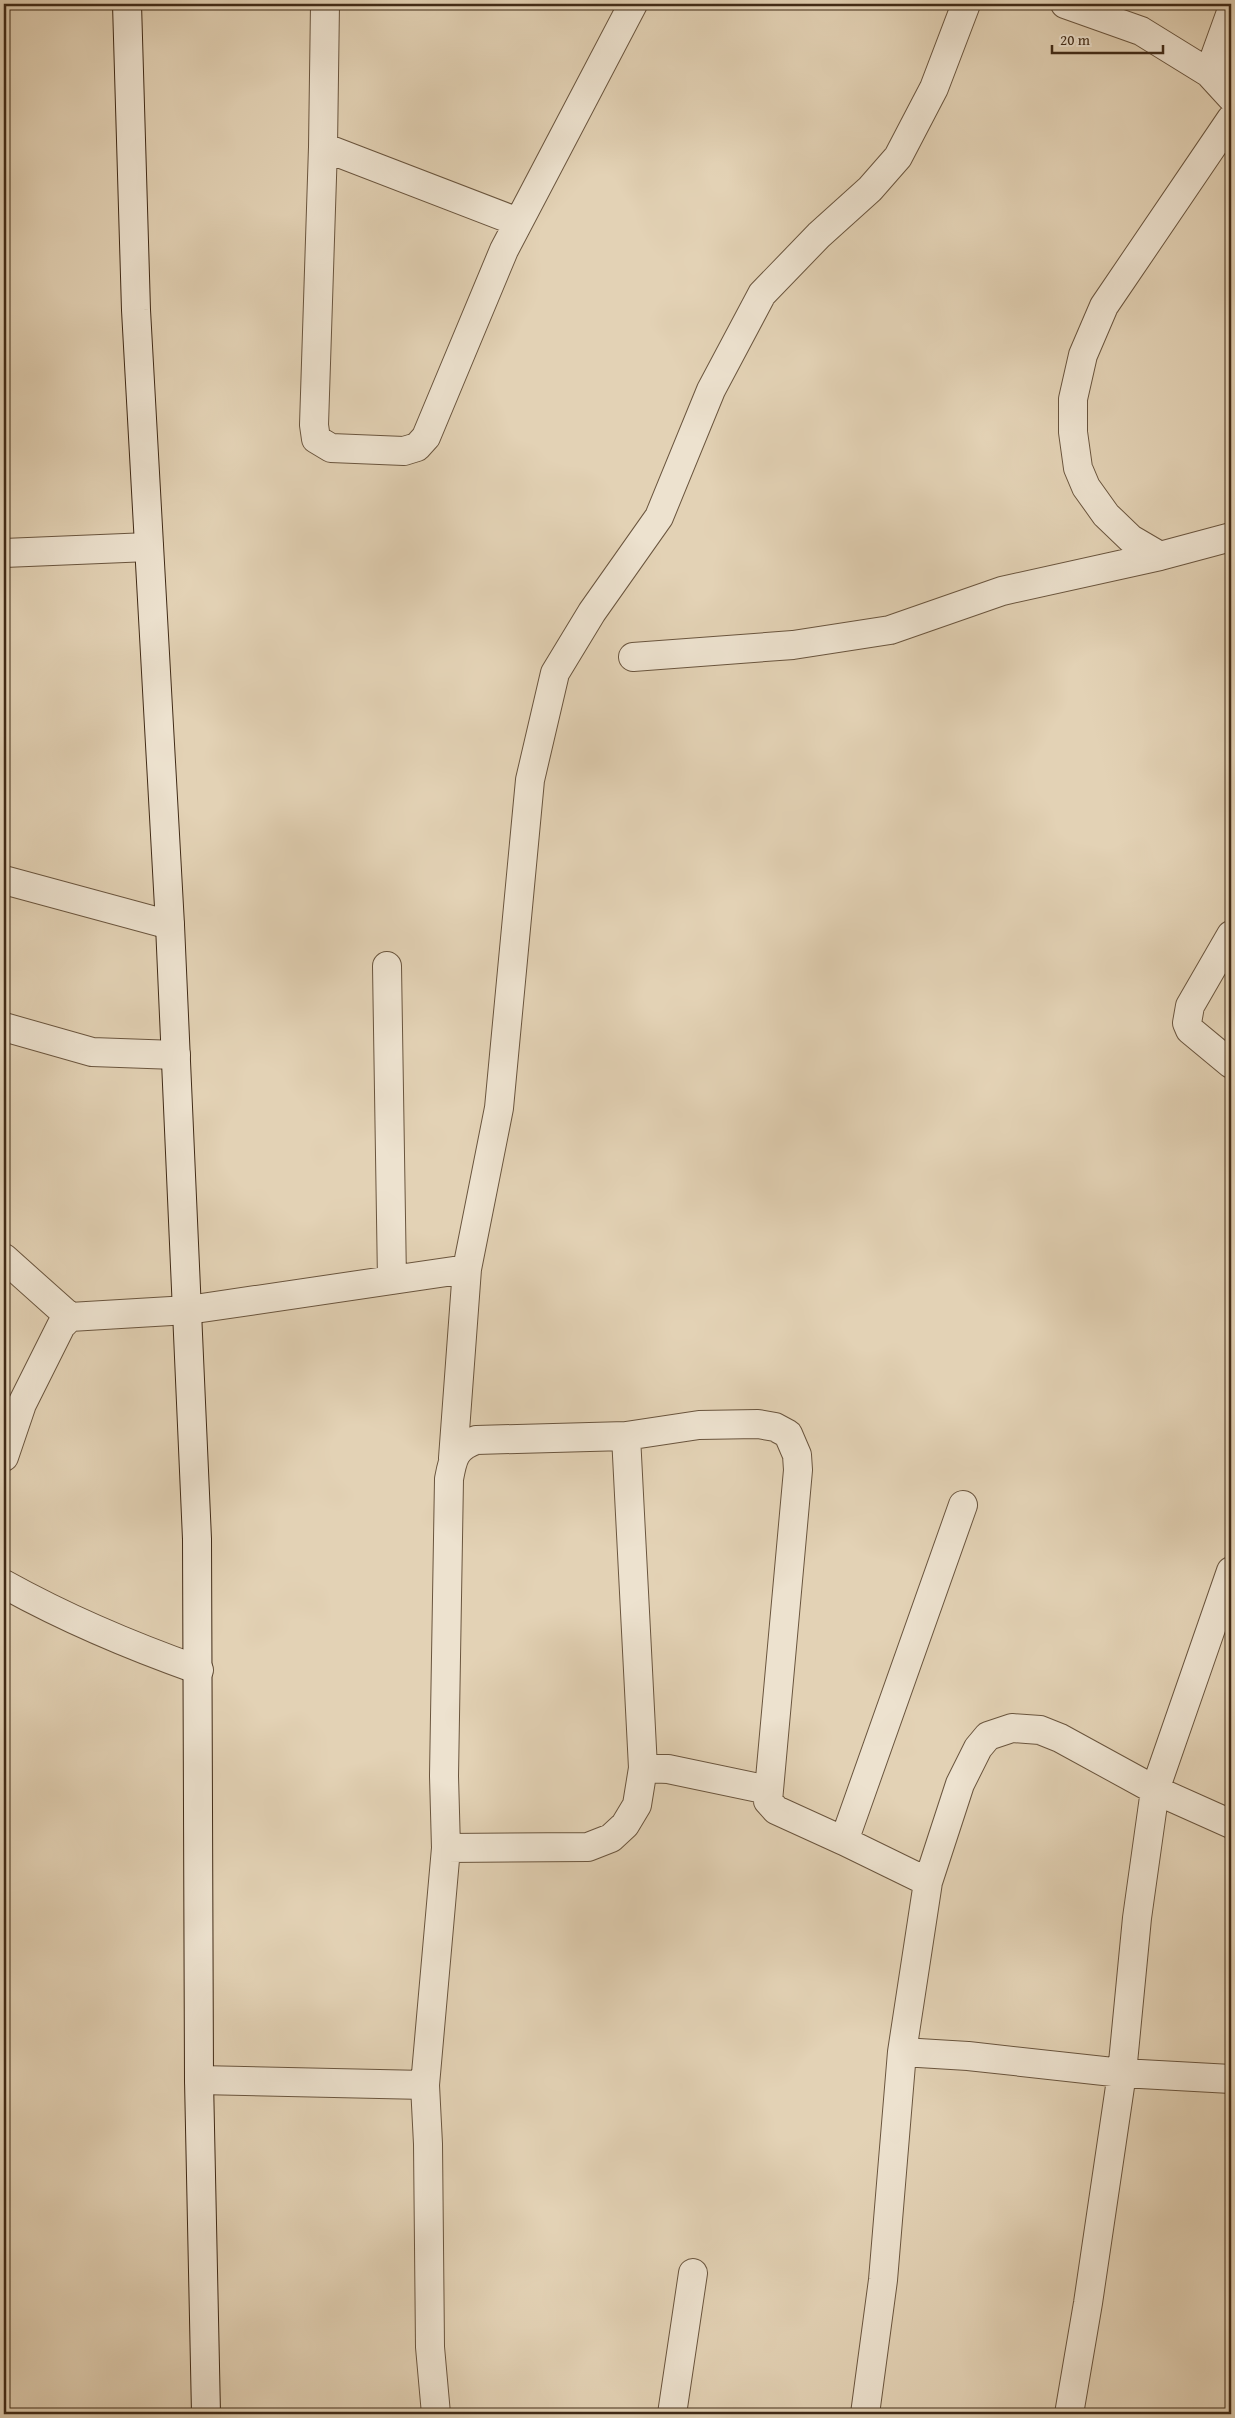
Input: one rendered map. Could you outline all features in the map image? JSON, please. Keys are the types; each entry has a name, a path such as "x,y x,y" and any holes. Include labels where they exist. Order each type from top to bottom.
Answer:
{"street":[{"path":"127,4 136,310 170,925 188,1310 192,1470 197,1539 199,1670 199,2080 206,2414"},
{"path":"324,4 323,147 314,425 316,439 331,448 404,452 417,447 426,436 504,250 633,4"},
{"path":"436,2414 430,2347 428,2144 425,2085 446,1848 444,1776 449,1479 453,1458 467,1269 499,1108 530,780 555,673 592,612 659,517 711,390 762,294 819,235 870,189 898,157 934,88 966,4"},
{"path":"1065,4 1099,9 1141,31 1209,73 1231,97"},
{"path":"1209,73 1231,12"},
{"path":"1160,556 1131,539 1106,514 1086,487 1078,468 1073,432 1073,399 1083,356 1104,306 1231,119"},
{"path":"323,147 518,222"},
{"path":"633,657 793,645 890,630 1002,591 1160,556 1231,537"},
{"path":"4,553 149,547"},
{"path":"4,880 170,925"},
{"path":"1231,934 1190,1006 1187,1024 1190,1030 1231,1064"},
{"path":"387,966 392,1280"},
{"path":"4,1027 92,1052 176,1055"},
{"path":"4,1258 70,1317"},
{"path":"4,1457 13,1400 61,1326 70,1317 188,1310 467,1269"},
{"path":"453,1458 463,1445 476,1440 626,1436 699,1425 758,1424 775,1427 788,1434 797,1455 798,1470 768,1802 776,1810 928,1882"},
{"path":"446,1848 588,1847 611,1838 625,1825 637,1805 643,1768 626,1436"},
{"path":"844,1841 963,1505"},
{"path":"1069,2414 1088,2304 1122,2073 1137,1918 1155,1790 1231,1571"},
{"path":"4,1584 49,1609 137,1648 199,1670"},
{"path":"865,2414 883,2280 902,2052 928,1882 960,1784 978,1748 988,1736 1012,1728 1040,1730 1060,1738 1155,1790 1231,1824"},
{"path":"643,1768 668,1769 768,1790"},
{"path":"902,2052 968,2056 1122,2073 1231,2079"},
{"path":"199,2080 425,2085"},
{"path":"672,2414 693,2273"}]}
